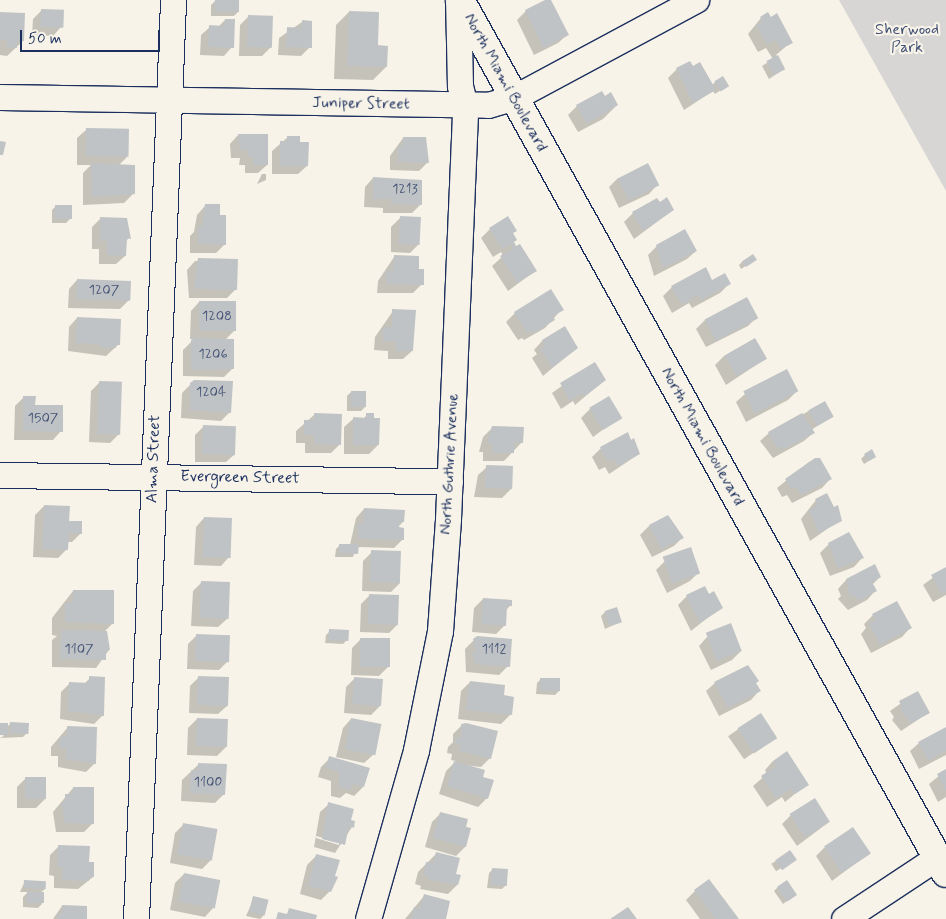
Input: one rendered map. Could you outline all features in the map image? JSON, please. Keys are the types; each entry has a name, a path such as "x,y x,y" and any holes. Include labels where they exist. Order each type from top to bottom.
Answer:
{"main road":[{"name":"North Miami Boulevard","path":"459,0 941,865"}],"street":[{"name":"Alma Street","path":"136,919 173,0"},
{"name":"North Guthrie Avenue","path":"368,919 416,750 440,631 450,481 465,106 460,86 459,0"},
{"name":"Juniper Street","path":"0,97 488,105 513,98 696,0"},
{"name":"Evergreen Street","path":"0,475 450,481"},
{"path":"844,919 941,865"}],"green space":[{"name":"Sherwood Park","path":"839,0 946,0 946,191"}],"building":[{"path":"215,0 239,0 239,12 215,12"},
{"path":"545,0 551,0 569,35 543,48 525,10"},
{"path":"41,9 64,10 63,28 40,27"},
{"path":"349,11 379,12 378,45 388,46 387,67 347,66"},
{"path":"0,12 25,13 24,41 17,41 17,48 6,47 7,40 0,40"},
{"path":"768,12 771,17 777,13 793,43 781,49 775,40 767,44 756,25 762,21 760,17"},
{"path":"248,15 273,16 272,48 247,47"},
{"path":"225,19 235,19 234,48 208,47 209,25 224,26"},
{"path":"302,20 312,21 312,48 286,47 287,27 302,28"},
{"path":"778,55 785,69 774,75 766,61"},
{"path":"690,61 693,66 700,62 716,90 693,103 676,68"},
{"path":"723,76 729,86 721,91 714,81"},
{"path":"602,91 605,96 611,92 618,105 587,124 576,105"},
{"path":"86,128 129,129 129,157 86,156"},
{"path":"238,134 268,134 268,165 253,165 253,157 248,157 248,150 240,150"},
{"path":"287,136 300,136 300,142 309,142 308,166 280,166 280,141 287,141"},
{"path":"403,137 426,137 429,163 398,162 398,146 403,146"},
{"path":"0,141 6,142 3,155 0,155"},
{"path":"91,163 135,165 135,194 92,197"},
{"path":"648,163 659,185 629,201 618,178"},
{"path":"373,177 422,180 422,205 391,204 391,199 373,199"},
{"path":"667,197 674,210 643,231 632,212 657,198 660,202"},
{"path":"205,204 220,204 220,215 226,215 226,245 198,244 198,226 202,226"},
{"path":"55,205 72,205 72,219 55,219"},
{"path":"400,216 421,217 420,245 399,244"},
{"path":"508,216 517,231 513,233 517,240 514,242 516,246 520,244 537,271 517,283 500,256 513,248 510,244 502,249 489,228"},
{"path":"100,217 127,218 131,239 127,238 126,256 107,255 107,241 100,241"},
{"path":"685,229 697,251 663,268 656,245"},
{"path":"753,254 757,260 746,267 742,261"},
{"path":"394,255 419,256 419,269 424,269 424,285 386,284 386,271 393,271"},
{"path":"198,258 238,259 237,290 197,289 194,286"},
{"path":"706,267 712,280 725,273 731,284 701,300 698,295 682,305 671,286"},
{"path":"77,279 131,281 130,301 76,299"},
{"path":"551,289 564,310 553,316 555,320 533,333 532,330 527,333 514,312"},
{"path":"747,297 758,318 716,341 705,320"},
{"path":"199,301 236,301 236,331 199,331"},
{"path":"392,309 416,310 413,351 396,351 396,342 383,341 383,327 392,327"},
{"path":"77,317 121,319 120,345 116,345 116,348 99,347 99,344 76,343"},
{"path":"565,326 578,348 552,368 540,349 545,346 542,340"},
{"path":"195,338 234,339 234,369 194,370 191,367 191,340"},
{"path":"755,338 767,359 737,376 725,356"},
{"path":"595,362 606,380 584,397 582,393 570,401 560,383"},
{"path":"787,369 798,391 755,414 743,391"},
{"path":"194,380 233,381 231,413 190,410 190,383"},
{"path":"99,381 122,382 120,435 97,434"},
{"path":"351,391 366,391 366,407 351,407"},
{"path":"23,396 36,396 35,405 63,405 63,432 23,431"},
{"path":"609,396 622,418 603,430 589,408"},
{"path":"825,401 834,417 817,426 808,410"},
{"path":"314,413 342,414 341,445 314,444 314,435 304,435 304,420 314,420"},
{"path":"366,413 374,413 374,418 380,418 379,445 353,445 353,417 366,418"},
{"path":"802,413 815,433 782,450 780,446 777,448 768,432"},
{"path":"203,425 236,426 235,455 202,454"},
{"path":"492,426 524,427 523,443 514,443 514,453 492,453 492,444 487,444"},
{"path":"628,432 631,440 634,438 640,454 618,466 614,459 608,462 600,447"},
{"path":"872,449 876,457 869,461 864,454"},
{"path":"815,458 820,458 832,479 801,495 796,487 791,489 785,479"},
{"path":"486,465 513,466 512,489 485,488"},
{"path":"827,493 834,507 838,505 842,521 819,533 809,510 818,505 815,499"},
{"path":"44,505 70,506 69,521 82,521 82,534 69,533 68,550 42,549"},
{"path":"364,508 405,510 404,522 399,522 399,527 404,528 404,540 358,539 358,524 363,524"},
{"path":"668,515 684,538 661,549 649,525"},
{"path":"204,517 232,518 231,558 203,557"},
{"path":"849,532 864,558 838,568 828,543"},
{"path":"339,544 359,544 358,554 339,553"},
{"path":"691,547 700,573 672,583 663,557"},
{"path":"371,550 401,551 400,583 370,582"},
{"path":"875,564 881,577 872,582 877,591 858,601 854,595 850,597 846,579"},
{"path":"946,567 946,592 942,594 931,575"},
{"path":"201,581 230,582 229,619 200,618"},
{"path":"705,586 709,594 714,591 723,608 700,623 686,595"},
{"path":"73,590 114,590 114,624 65,622 65,603 73,603"},
{"path":"369,594 399,595 398,625 368,624"},
{"path":"483,598 512,600 512,606 507,606 506,626 481,624"},
{"path":"897,601 912,628 880,645 869,624 875,620 872,614"},
{"path":"617,607 622,622 610,626 605,611"},
{"path":"731,623 742,651 717,661 706,633"},
{"path":"329,629 349,630 348,641 328,640"},
{"path":"61,630 107,631 110,650 106,650 106,660 60,659"},
{"path":"196,634 230,635 229,662 195,661"},
{"path":"477,636 512,639 510,667 475,664 472,652 476,652 473,639"},
{"path":"360,638 390,638 390,667 360,667"},
{"path":"748,665 759,681 756,683 761,691 728,708 714,682"},
{"path":"89,676 105,677 104,716 68,711 69,682 89,683"},
{"path":"198,676 229,677 228,706 197,705"},
{"path":"354,677 383,679 381,706 352,704"},
{"path":"540,678 560,678 560,691 540,691"},
{"path":"470,681 505,685 504,695 514,697 512,715 466,710"},
{"path":"918,691 930,713 911,723 900,710 903,709 899,701"},
{"path":"761,713 777,738 754,753 738,728"},
{"path":"197,718 228,719 227,747 196,746"},
{"path":"351,718 381,724 375,755 345,749"},
{"path":"10,722 29,723 28,734 9,733"},
{"path":"0,723 8,723 8,735 0,735"},
{"path":"466,723 498,731 491,759 459,751 460,745 455,744 457,737 462,738 461,724"},
{"path":"67,726 97,727 96,764 66,759 66,748 59,748 60,737 67,737"},
{"path":"946,727 946,751 928,761 918,742"},
{"path":"787,751 809,785 795,794 791,789 776,799 761,776 776,766 773,761"},
{"path":"329,756 370,768 364,787 352,784 350,790 339,787 339,772 326,768"},
{"path":"454,761 485,770 483,777 494,780 488,799 447,786"},
{"path":"198,763 227,764 225,795 190,793 191,770 198,770"},
{"path":"946,769 946,791 937,774"},
{"path":"25,777 46,777 46,799 25,799"},
{"path":"73,787 94,787 94,824 65,823 61,802 65,802 65,794 73,794"},
{"path":"815,798 830,822 804,838 790,814"},
{"path":"328,802 354,809 351,820 355,821 354,828 349,826 345,845 322,839"},
{"path":"440,812 468,819 466,827 471,828 466,847 433,838"},
{"path":"183,823 217,829 212,861 177,855"},
{"path":"853,827 871,854 842,873 824,847"},
{"path":"58,845 90,846 89,862 94,862 94,877 89,877 89,881 62,880 62,867 57,867"},
{"path":"790,850 797,860 782,870 775,860"},
{"path":"436,852 460,858 456,874 461,875 458,885 429,880 429,877 423,875 426,862 433,863"},
{"path":"316,854 340,860 335,876 338,877 331,892 308,886"},
{"path":"492,868 508,869 507,886 491,885"},
{"path":"184,873 220,880 215,909 178,901"},
{"path":"709,879 739,919 715,919 694,890"},
{"path":"24,880 46,881 46,889 24,888"},
{"path":"787,880 797,895 787,902 777,887"},
{"path":"27,892 44,892 44,903 27,903"},
{"path":"424,894 450,901 446,919 411,919 414,907 420,909"},
{"path":"253,896 269,900 265,915 249,912"},
{"path":"62,905 87,906 87,919 57,919 57,914 62,914"},
{"path":"628,907 637,919 610,919"},
{"path":"289,908 317,915 316,919 276,919 278,912 287,914"}]}
